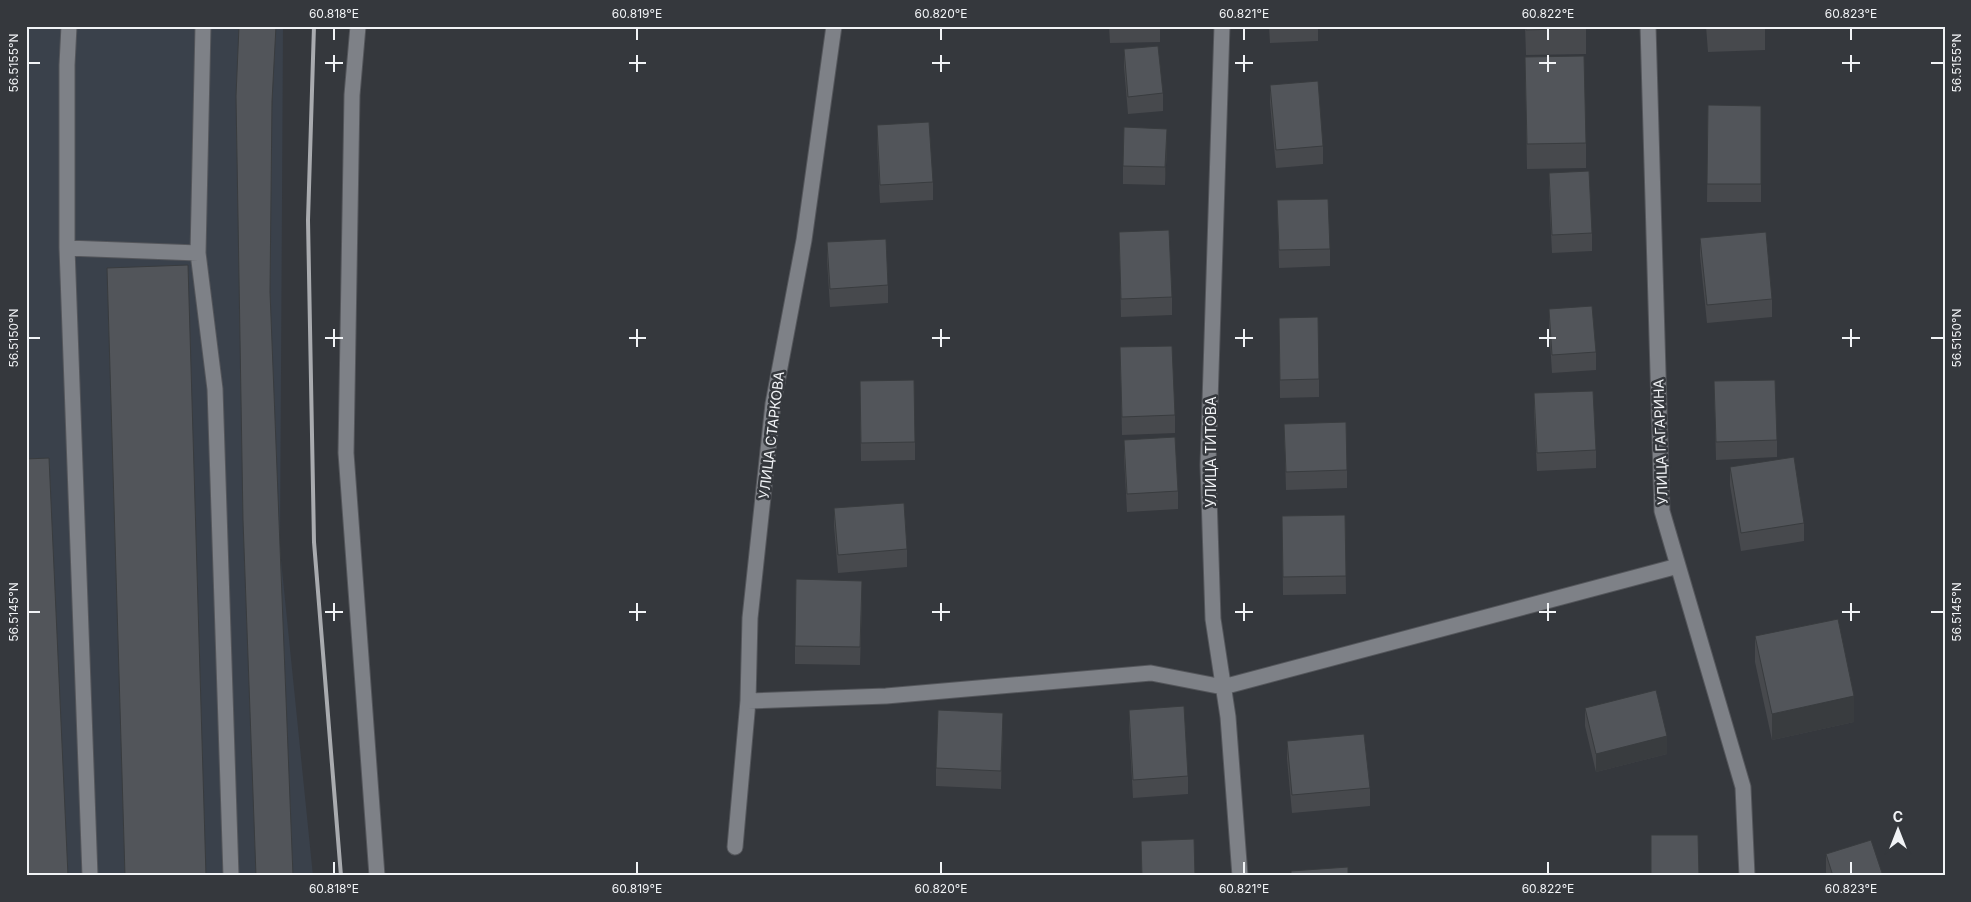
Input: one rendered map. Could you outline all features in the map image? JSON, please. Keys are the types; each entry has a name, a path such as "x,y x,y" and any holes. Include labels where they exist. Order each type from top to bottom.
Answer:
{"street":[{"path":"69,26 67,65 67,248 90,876"},
{"path":"203,26 198,253 216,389 231,876"},
{"path":"358,26 352,95 346,452 377,876"},
{"name":"УЛИЦА СТАРКОВА","path":"736,847 748,700 750,618 773,404 804,240 834,26"},
{"name":"УЛИЦА ТИТОВА","path":"1222,26 1208,465 1213,619 1228,717 1240,876"},
{"name":"УЛИЦА ГАГАРИНА","path":"1648,26 1662,511 1743,787 1747,876"},
{"path":"67,248 198,253"},
{"path":"748,700 886,696 1151,673 1223,687 1678,566"}],"shaded area":[{"path":"26,26 283,26 280,550 313,876 26,876"}],"building":[{"path":"239,26 276,26 272,101 270,292 293,876 256,876 243,520 236,96"},
{"path":"1526,26 1586,26 1586,28 1526,30"},
{"path":"1158,46 1163,93 1128,97 1124,49"},
{"path":"1584,56 1586,143 1527,144 1525,57"},
{"path":"1318,81 1323,146 1276,150 1270,85"},
{"path":"1708,105 1761,106 1761,184 1707,184"},
{"path":"929,122 933,182 880,185 877,125"},
{"path":"1124,127 1167,129 1165,167 1123,166"},
{"path":"1589,171 1592,233 1552,235 1549,173"},
{"path":"1328,199 1330,249 1279,250 1277,200"},
{"path":"1169,230 1172,297 1121,299 1119,232"},
{"path":"1766,232 1772,299 1707,305 1700,238"},
{"path":"886,239 888,285 830,289 827,242"},
{"path":"188,265 206,876 125,876 107,268"},
{"path":"1592,306 1596,352 1552,355 1549,309"},
{"path":"1318,317 1319,379 1280,380 1279,318"},
{"path":"1172,346 1175,415 1122,417 1120,347"},
{"path":"914,380 915,442 861,443 860,381"},
{"path":"1775,380 1777,440 1716,442 1714,381"},
{"path":"1593,391 1596,450 1537,453 1534,393"},
{"path":"1346,422 1347,470 1286,472 1284,424"},
{"path":"1175,437 1178,491 1127,494 1124,440"},
{"path":"1794,457 1804,523 1741,533 1730,467"},
{"path":"49,458 68,876 27,876 26,459"},
{"path":"904,503 907,549 838,555 834,508"},
{"path":"1345,515 1346,576 1283,577 1282,516"},
{"path":"796,579 862,581 860,647 795,646"},
{"path":"1838,619 1854,696 1772,714 1755,636"},
{"path":"1656,690 1667,736 1596,754 1585,708"},
{"path":"1184,706 1188,776 1133,780 1129,710"},
{"path":"938,710 1003,713 1001,771 936,768"},
{"path":"1364,734 1370,788 1292,795 1287,741"},
{"path":"1651,835 1698,835 1699,876 1651,876"},
{"path":"1194,839 1195,876 1142,876 1141,841"},
{"path":"1871,840 1883,876 1833,876 1826,854"},
{"path":"1348,867 1348,876 1291,876 1291,871"}],"railway":[{"path":"314,26 308,220 314,542 341,876"}]}
